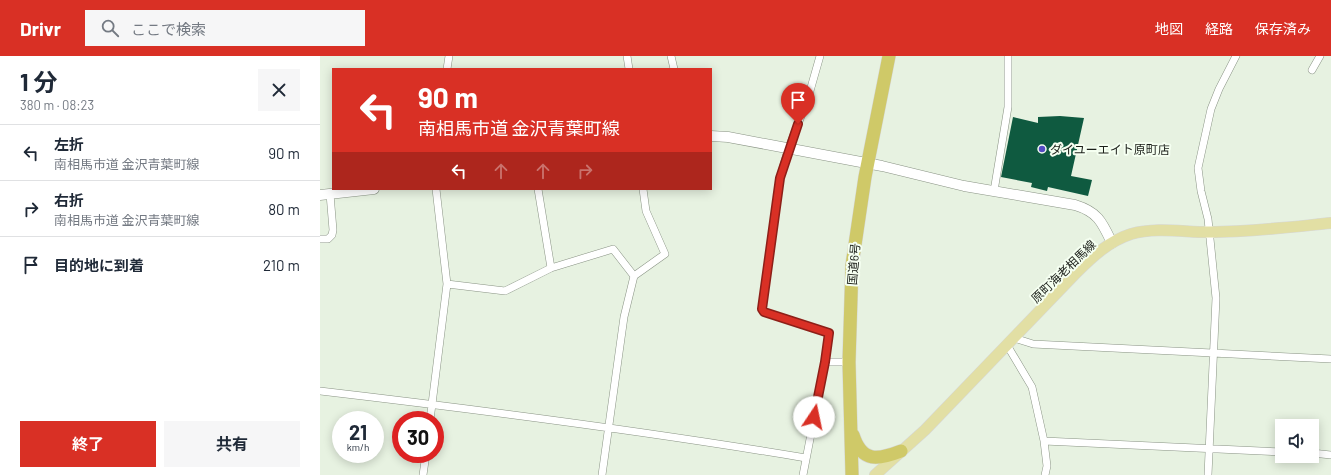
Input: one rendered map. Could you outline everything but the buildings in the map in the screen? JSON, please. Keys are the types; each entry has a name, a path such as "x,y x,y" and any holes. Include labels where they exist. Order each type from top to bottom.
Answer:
{"highway":[{"name":"国道6号","path":"852,475 849,362 852,265 867,165 889,56"},
{"path":"850,426 858,448 866,455 879,458 901,451"}],"main road":[{"name":"原町海老相馬線","path":"876,475 925,430 1094,255 1112,243 1129,235 1149,230 1161,229 1192,233 1331,223"}],"street":[{"path":"447,68 449,56"},
{"path":"627,56 629,68"},
{"path":"672,56 674,68"},
{"path":"803,475 825,362 829,333 762,310 780,178 788,150 808,98 820,56"},
{"path":"994,191 1008,107 1008,56"},
{"path":"1208,475 1216,298 1208,219 1201,191 1198,168 1211,109 1219,89 1236,56"},
{"path":"1312,70 1320,56"},
{"path":"712,136 728,137 867,165 882,166 964,186 1088,209 1098,217 1112,243"},
{"path":"320,239 328,239 333,230 325,194 364,190"},
{"path":"431,411 447,284 436,190"},
{"path":"538,190 551,268"},
{"path":"602,475 624,317 634,276 664,254 646,211 643,190"},
{"path":"447,284 505,291 551,268 613,248 634,276"},
{"path":"1010,342 1331,359"},
{"path":"1010,342 1032,388 1044,441 1047,466 1045,475"},
{"path":"825,362 849,362"},
{"path":"320,391 432,404 742,447 806,458"},
{"path":"1044,441 1275,452"},
{"path":"1319,454 1331,454"},
{"path":"423,475 425,463"}],"place":[{"name":"ダイユーエイト原町店","path":"1042,149"}],"route":[{"path":"798,124 788,150 780,178 762,310 764,312 829,333 814,417"}]}
